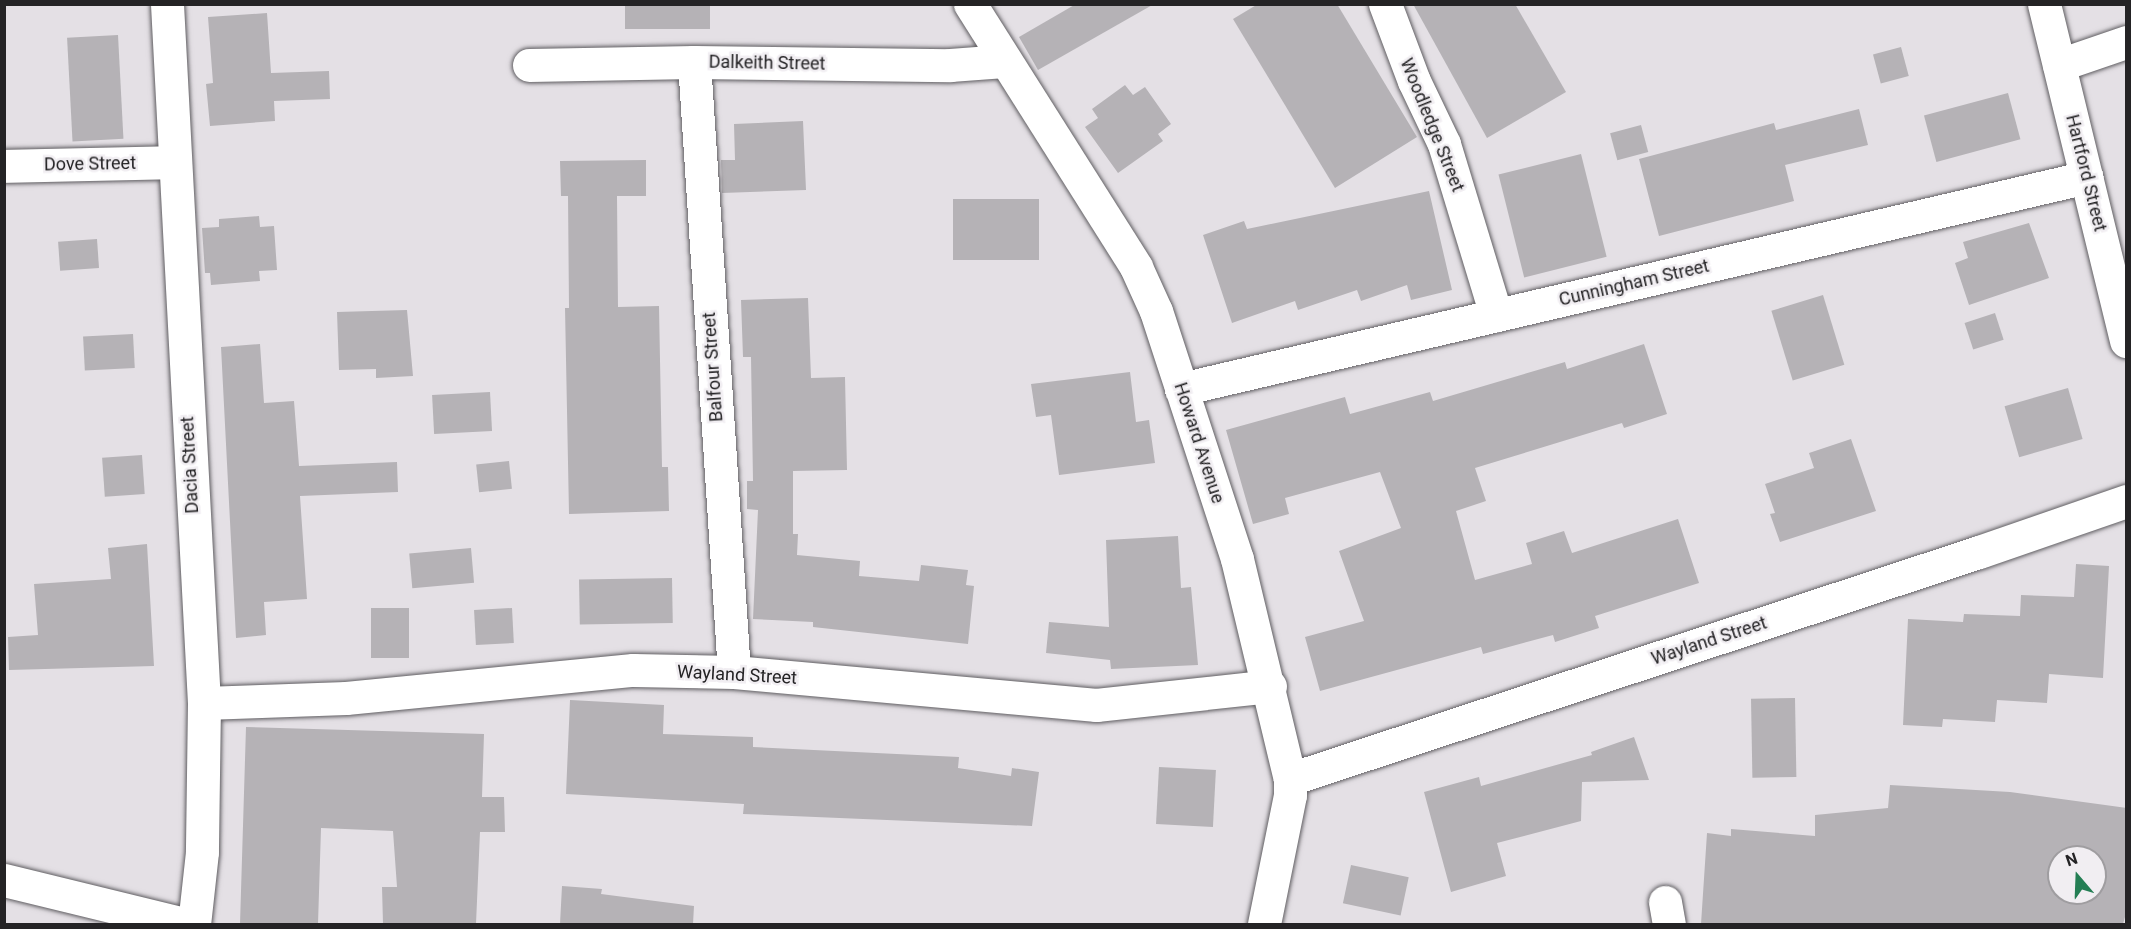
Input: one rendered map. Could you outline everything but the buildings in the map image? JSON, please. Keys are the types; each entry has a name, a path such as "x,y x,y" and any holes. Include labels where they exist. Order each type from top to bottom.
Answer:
{"street":[{"name":"Dacia Street","path":"166,4 204,703 202,852 194,924"},
{"name":"Howard Avenue","path":"970,4 1136,267 1156,311 1237,559 1270,686 1290,779 1287,816 1264,924"},
{"name":"Woodledge Street","path":"1385,4 1414,81 1444,144 1496,315"},
{"name":"Hartford Street","path":"2044,4 2127,341"},
{"path":"2059,65 2127,42"},
{"name":"Dalkeith Street","path":"529,65 694,62 950,65 1004,61"},
{"name":"Balfour Street","path":"694,62 734,672"},
{"name":"Dove Street","path":"4,166 175,162"},
{"name":"Cunningham Street","path":"1181,389 2086,177"},
{"name":"Wayland Street","path":"1290,779 1968,556 2127,501"},
{"name":"Wayland Street","path":"204,703 346,698 633,670 734,672 1096,705 1270,686"},
{"path":"4,880 184,924"}]}
